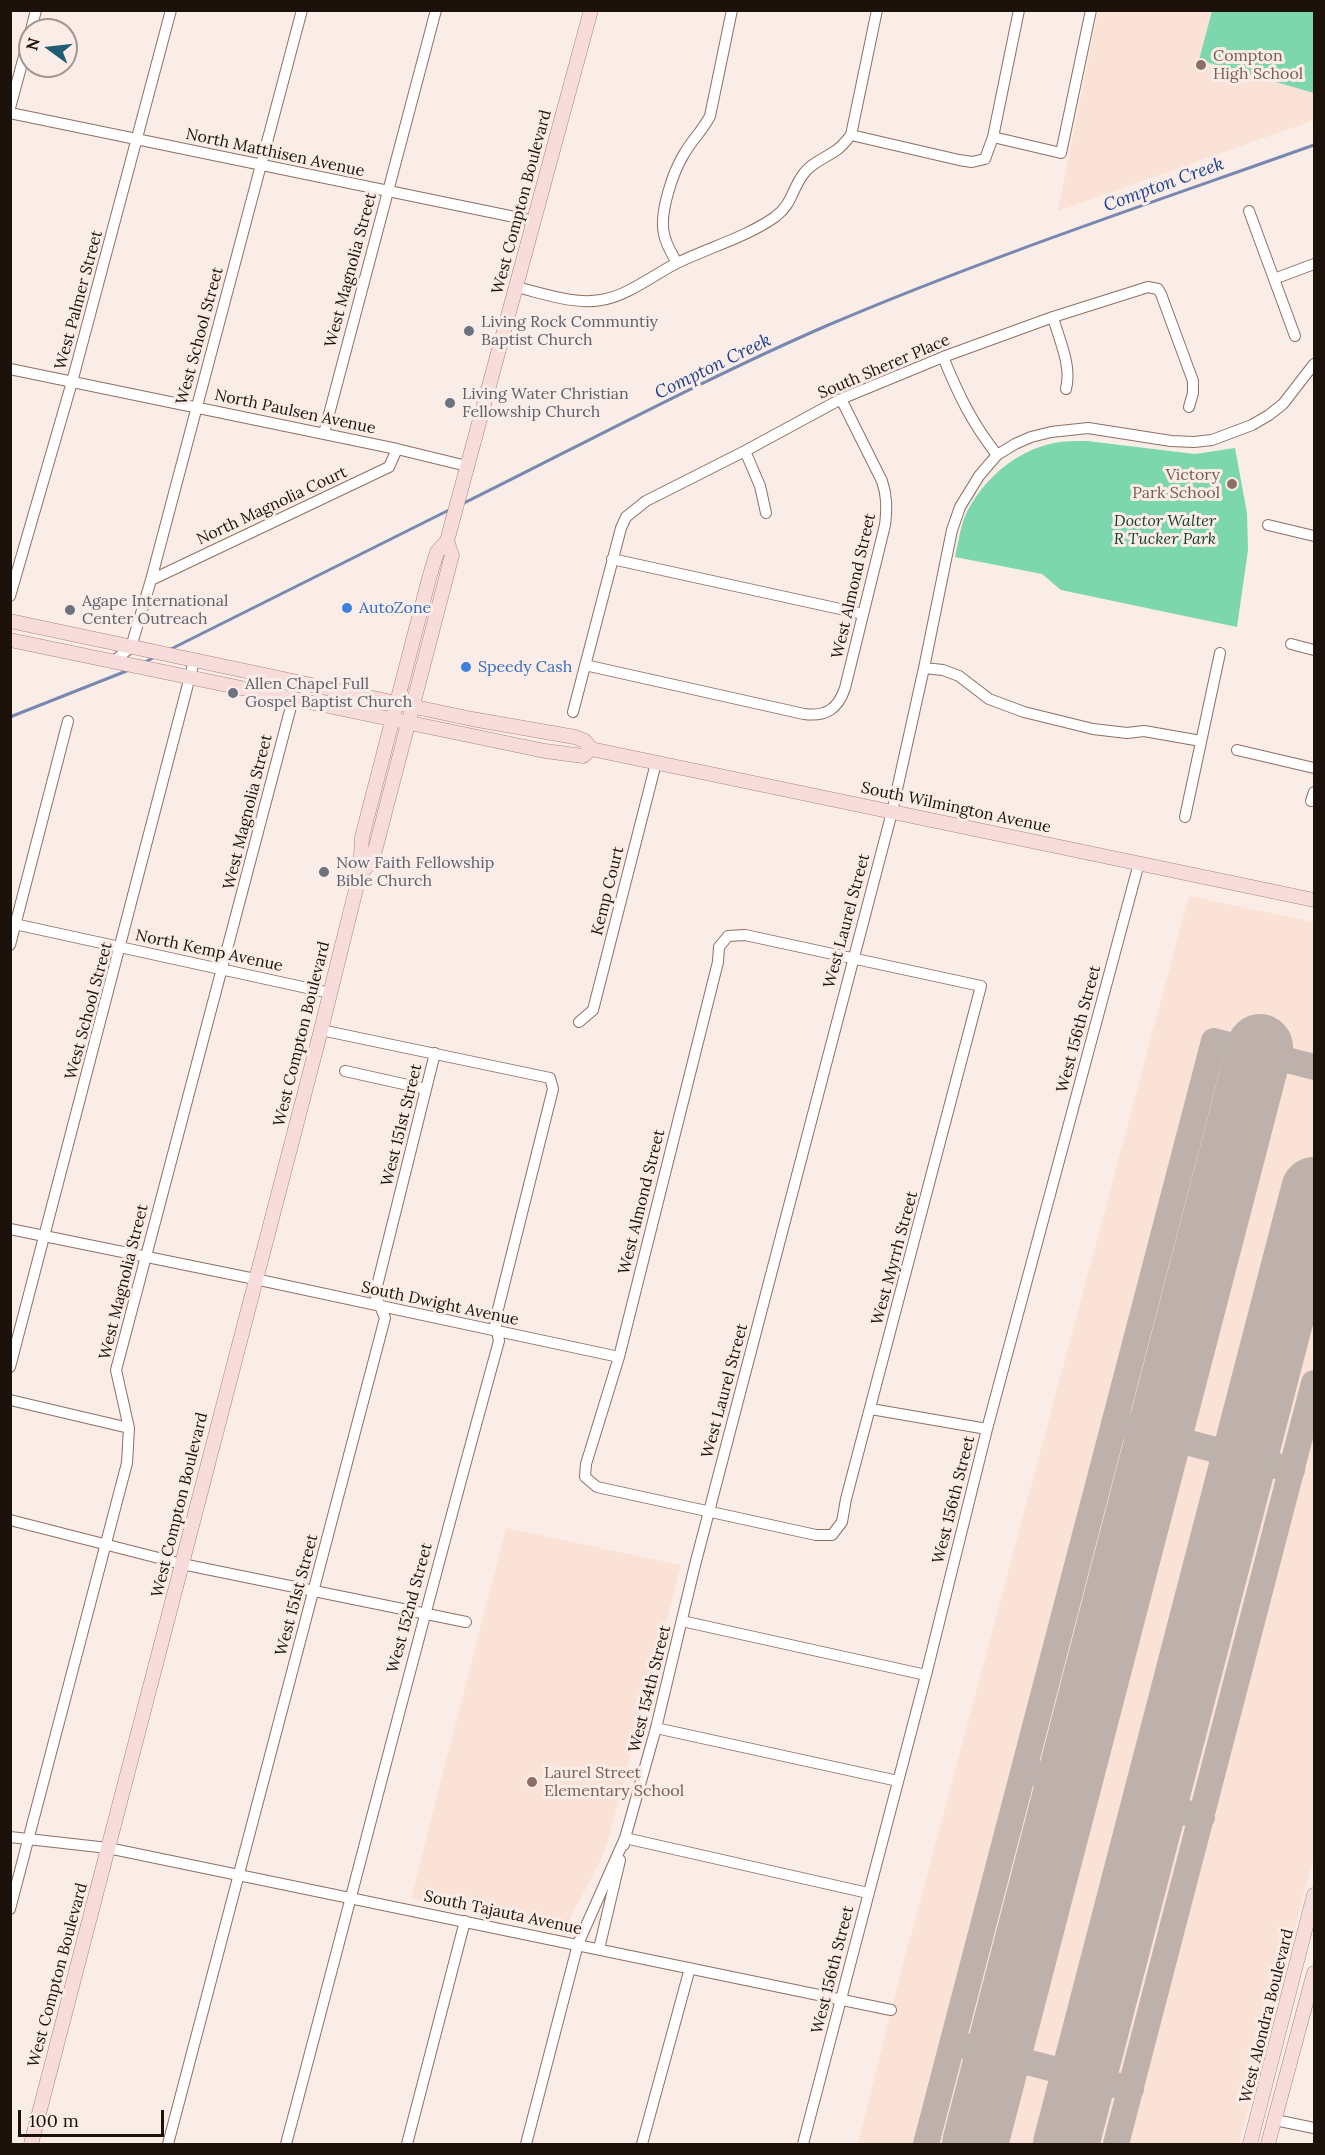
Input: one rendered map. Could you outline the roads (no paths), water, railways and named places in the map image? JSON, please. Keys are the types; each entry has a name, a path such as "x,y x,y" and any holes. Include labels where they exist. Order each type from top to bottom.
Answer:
{"main road":[{"name":"West Compton Boulevard","path":"31,2145 321,1030 360,873 362,837 432,567 437,552 447,541 591,10"},
{"name":"West Compton Boulevard","path":"360,873 372,862 410,723 453,555 447,541"},
{"name":"South Wilmington Avenue","path":"10,621 472,719 576,737 585,741 591,749 1314,900"},
{"name":"South Wilmington Avenue","path":"10,640 545,751 583,756 591,749"},
{"name":"West Alondra Boulevard","path":"1251,2145 1314,1895"},
{"name":"West Alondra Boulevard","path":"1268,2145 1311,2002 1314,1972"}],"street":[{"name":"West Palmer Street","path":"10,596 72,382 171,10"},
{"name":"West School Street","path":"131,647 151,580 302,10"},
{"name":"West Magnolia Street","path":"324,433 436,10"},
{"path":"677,263 667,245 663,221 677,166 710,116 732,10"},
{"path":"516,287 587,302 602,300 618,295 677,263 753,230 774,218 788,206 802,176 813,164 840,147 851,135 878,10"},
{"path":"851,135 959,160 972,162 985,159 993,137 1019,10"},
{"path":"993,137 1060,153 1091,10"},
{"path":"10,108 18,78"},
{"name":"North Matthisen Avenue","path":"10,113 534,221"},
{"path":"1249,211 1295,336"},
{"path":"1274,279 1314,264"},
{"name":"South Sherer Place","path":"612,559 621,528 626,517 634,509 841,399 943,357 1138,289 1148,287 1158,289 1164,301 1193,381 1193,393 1189,406"},
{"path":"1053,317 1068,368 1069,378 1066,389"},
{"path":"943,357 967,411 997,454 1031,437 1072,429 1088,428 1171,441 1212,440 1252,425 1269,415 1283,404 1314,364"},
{"name":"North Paulsen Avenue","path":"10,369 398,448 467,466"},
{"name":"West Almond Street","path":"585,665 804,714 833,716 845,688 885,525 886,495 882,481 841,399"},
{"name":"North Magnolia Court","path":"151,580 389,467 398,448"},
{"path":"745,451 760,486 766,513"},
{"name":"West Laurel Street","path":"709,1512 892,812 952,530 960,507 997,454"},
{"path":"1268,525 1314,536"},
{"path":"573,712 612,559 863,614"},
{"path":"1291,644 1314,650"},
{"path":"114,661 131,647"},
{"path":"1185,818 1220,653"},
{"name":"West School Street","path":"10,1368 121,947 189,678 191,660"},
{"path":"924,668 943,670 959,676 988,699 1021,711 1093,729 1127,733 1144,731 1201,741"},
{"name":"West Magnolia Street","path":"10,1909 127,1463 129,1428 116,1370 293,699"},
{"path":"10,945 13,923 68,721"},
{"path":"1237,750 1314,768"},
{"name":"Kemp Court","path":"579,1022 593,1010 656,763"},
{"name":"West 156th Street","path":"803,2145 926,1675 987,1429 1138,863"},
{"name":"North Kemp Avenue","path":"13,923 330,993"},
{"name":"West Almond Street","path":"709,1512 597,1487 585,1477 586,1464 619,1357 720,947 728,936 745,935 853,957"},
{"name":"West Myrrh Street","path":"709,1512 816,1535 832,1535 842,1522 846,1499 981,986 853,957"},
{"path":"321,1030 435,1053"},
{"name":"West 152nd Street","path":"286,2145 352,1898 424,1612 499,1341 495,1321 553,1089 550,1078 435,1053"},
{"name":"West 151st Street","path":"168,2145 385,1318 375,1294 435,1053"},
{"path":"345,1071 426,1089"},
{"name":"South Dwight Avenue","path":"10,1229 619,1357"},
{"path":"10,1400 129,1428"},
{"path":"871,1409 987,1429"},
{"name":"West 154th Street","path":"526,2145 578,1944 625,1838 656,1728 709,1512"},
{"path":"10,1520 182,1564 466,1622"},
{"path":"682,1621 926,1675"},
{"path":"656,1728 898,1781"},
{"name":"South Tajauta Avenue","path":"10,1837 108,1848 891,2010"},
{"path":"600,1948 625,1838 868,1893"},
{"path":"407,2145 465,1922"},
{"path":"642,2145 690,1968"},
{"path":"1275,2120 1314,2128"}],"waterway":[{"name":"Compton Creek","path":"462,504 688,390 826,326 1007,254 1314,145"},
{"name":"Compton Creek","path":"169,650 451,509"},
{"name":"Compton Creek","path":"143,663 155,657"},
{"name":"Compton Creek","path":"10,717 129,670"}],"place":[{"name":"Compton High School","path":"1201,65"},
{"name":"Living Rock Communtiy Baptist Church","path":"469,331"},
{"name":"Living Water Christian Fellowship Church","path":"450,403"},
{"name":"Victory Park School","path":"1232,484"},
{"name":"AutoZone","path":"347,608"},
{"name":"Agape International Center Outreach","path":"70,610"},
{"name":"Speedy Cash","path":"466,667"},
{"name":"Allen Chapel Full Gospel Baptist Church","path":"233,693"},
{"name":"Now Faith Fellowship Bible Church","path":"324,872"},
{"name":"Laurel Street Elementary School","path":"532,1782"}],"park label":[{"name":"Doctor Walter R Tucker Park","path":"1165,530"}]}
